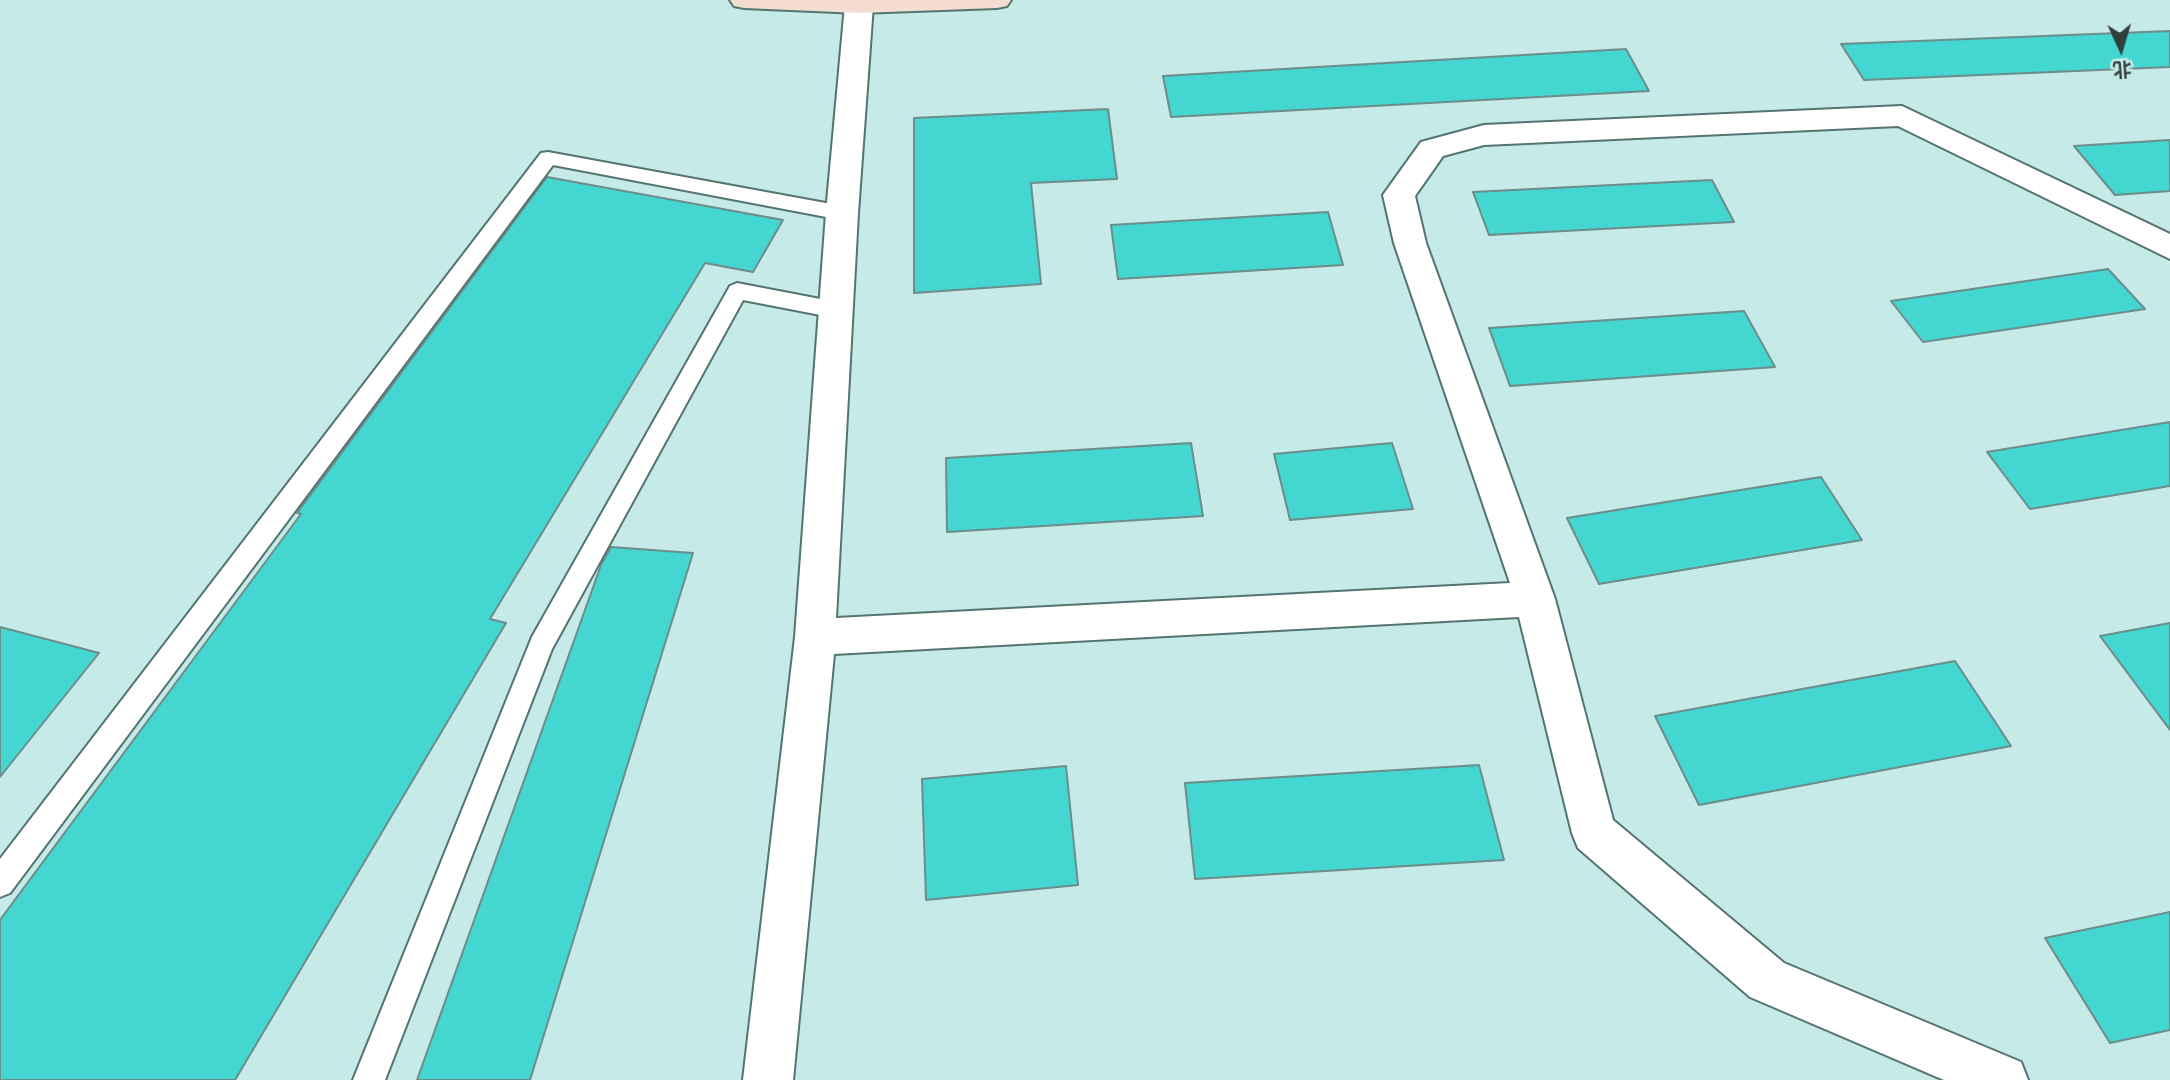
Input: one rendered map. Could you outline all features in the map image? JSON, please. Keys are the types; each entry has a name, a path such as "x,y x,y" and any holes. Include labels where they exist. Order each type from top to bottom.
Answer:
{"street":[{"path":"744,0 859,5 997,0"},
{"path":"768,1080 815,637 842,213 859,5"},
{"path":"2003,1080 1767,980 1594,833 1535,598 1410,243 1399,195 1432,149 1484,135 1902,116 2170,248"},
{"path":"815,637 1535,598"}],"lane":[{"path":"0,883 548,158 842,213"},
{"path":"369,1080 541,645 737,291 836,310"}],"building":[{"path":"2170,31 2170,67 1864,80 1841,44"},
{"path":"1626,49 1649,91 1171,117 1163,76"},
{"path":"1108,109 1117,179 1031,183 1041,284 914,293 914,118"},
{"path":"2170,140 2170,191 2115,195 2074,146"},
{"path":"547,177 783,220 753,272 705,263 490,619 506,623 235,1080 0,1080 0,920 301,514 297,513"},
{"path":"1712,180 1734,222 1489,235 1473,192"},
{"path":"1328,212 1343,265 1118,279 1111,225"},
{"path":"2108,269 2145,309 1923,342 1891,301"},
{"path":"1744,311 1775,367 1510,386 1489,328"},
{"path":"2170,422 2170,486 2030,509 1987,452"},
{"path":"1191,443 1203,516 947,532 946,458"},
{"path":"1392,443 1413,509 1290,520 1274,454"},
{"path":"1821,477 1862,540 1599,584 1567,518"},
{"path":"611,547 693,553 530,1080 417,1080 601,565"},
{"path":"2170,623 2170,730 2100,636"},
{"path":"0,627 99,653 0,777"},
{"path":"1955,661 2011,746 1699,805 1655,716"},
{"path":"1479,765 1504,860 1195,879 1185,783"},
{"path":"1066,766 1078,885 926,900 922,779"},
{"path":"2170,912 2170,1030 2110,1043 2045,938"}]}
